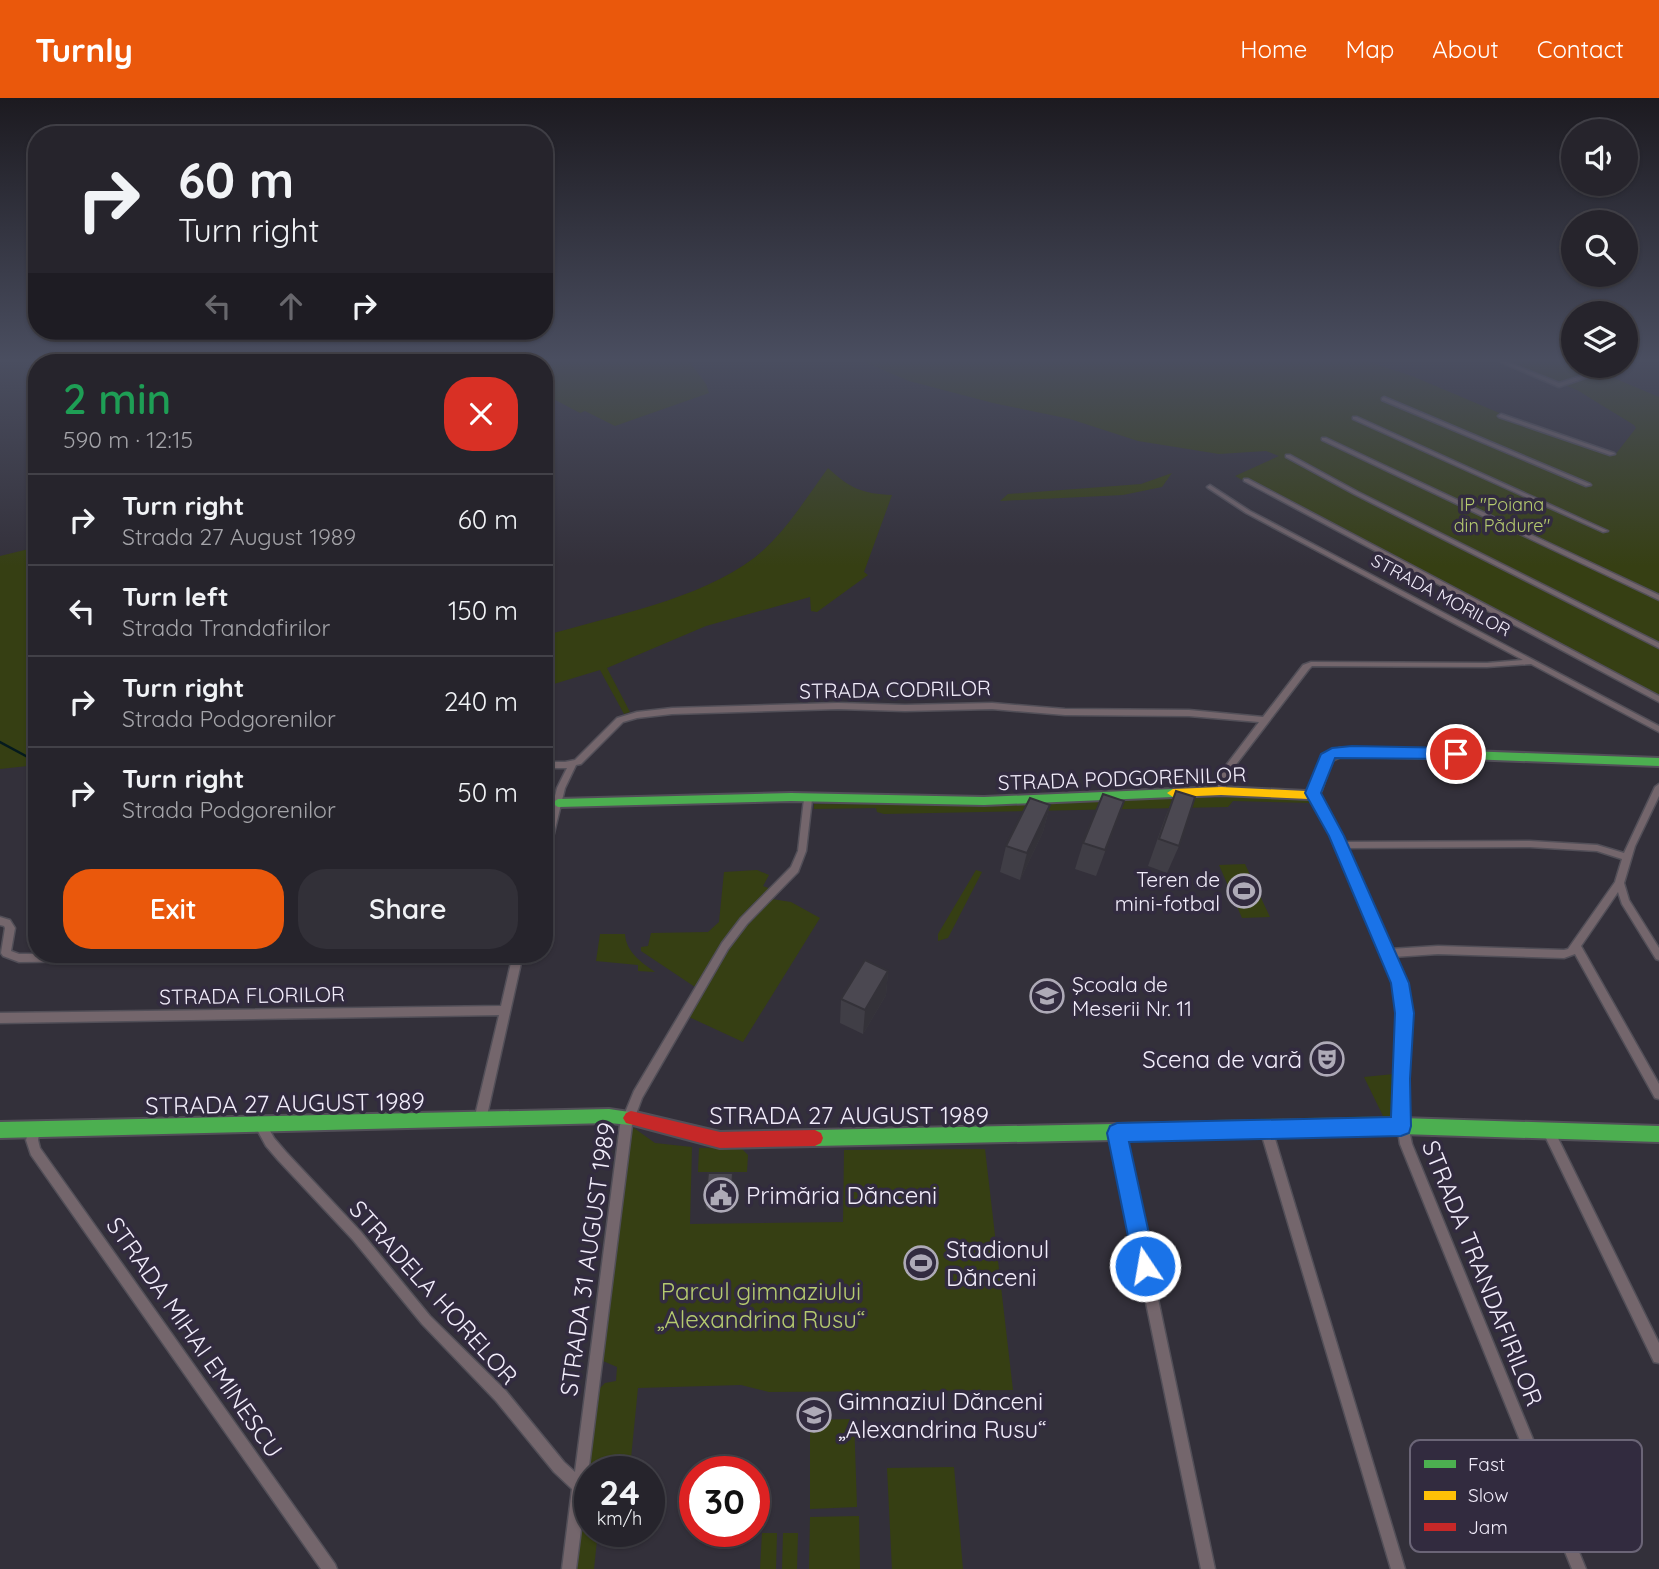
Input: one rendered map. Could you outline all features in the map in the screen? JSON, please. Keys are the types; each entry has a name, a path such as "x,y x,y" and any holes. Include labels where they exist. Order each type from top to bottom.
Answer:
{"street":[{"path":"1379,429 1605,531"},
{"path":"1454,429 1588,485"},
{"path":"1538,429 1612,454"},
{"path":"1324,439 1659,598"},
{"path":"1288,456 1659,646"},
{"path":"1245,480 1659,699"},
{"name":"STRADA MORILOR","path":"1210,487 1248,512 1659,729"},
{"path":"1221,791 1224,774 1264,720 1311,664 1475,665 1532,662"},
{"name":"STRADA CODRILOR","path":"572,765 585,757 620,720 671,710 984,705 1065,712 1189,713 1264,720"},
{"path":"1313,793 1326,758 1341,751 1659,762"},
{"path":"553,765 572,765 553,821"},
{"path":"1389,953 1438,950 1564,954 1576,947 1619,883 1627,857 1659,787"},
{"name":"STRADA PODGORENILOR","path":"558,803 791,797 984,801 1221,791 1300,795 1313,793"},
{"name":"STRADA TRANDAFIRILOR","path":"1313,793 1340,845 1400,983 1405,1013 1401,1126 1411,1157 1526,1440"},
{"name":"STRADA 31 AUGUST 1989","path":"583,1456 622,1141 629,1116 725,946 744,921 795,869 802,851 808,799"},
{"path":"1340,845 1530,844 1598,848 1627,857"},
{"path":"1619,883 1625,901 1659,956"},
{"path":"0,921 7,923 10,928 6,953 28,958"},
{"path":"1576,947 1659,1094"},
{"path":"480,1119 516,963"},
{"name":"STRADA FLORILOR","path":"0,1018 504,1010"},
{"name":"STRADA 27 AUGUST 1989","path":"0,1130 629,1116 720,1140 1401,1126 1659,1134"},
{"name":"STRADELA HORELOR","path":"260,1124 270,1142 357,1236 426,1320 500,1396 574,1481"},
{"path":"1266,1129 1398,1569"},
{"name":"STRADA MIHAI EMINESCU","path":"34,1130 32,1140 35,1151 330,1569"},
{"path":"1548,1130 1659,1357"},
{"path":"1117,1133 1208,1569"},
{"name":"STRADA 31 AUGUST 1989","path":"569,1569 574,1528"},
{"name":"STRADA TRANDAFIRILOR","path":"1572,1552 1579,1569"}],"green space":[{"name":"IP \"Poiana din Pădure\"","path":"1100,429 1539,429 1615,455 1635,429 1659,429 1659,701 1235,476 1279,456 1266,451 1219,454 1138,441"},
{"path":"828,468 857,489 892,495 864,572 868,575 817,612 811,611 810,597 706,626 607,668 630,712 624,714 600,670 553,684 553,633 681,596 732,573 765,549 794,516"},
{"path":"1172,473 1162,487 1123,495 1000,501 1008,494 1141,484"},
{"path":"28,549 28,766 0,769 0,556"},
{"path":"1242,797 1309,799 1312,803 1233,801 1228,807 884,814 877,812 876,808 814,809 814,804"},
{"name":"Teren de mini-fotbal","path":"1245,864 1270,917 1242,918 1219,865"},
{"path":"757,870 769,875 763,886 771,889 738,921 695,987 641,951 641,947 648,946 651,933 708,932 719,922 724,872"},
{"path":"976,870 982,872 948,938 938,941 938,934"},
{"path":"772,899 791,902 820,918 743,1042 689,1017 734,940"},
{"path":"600,934 625,934 631,951 655,972 638,971 638,965 596,961"},
{"path":"1394,1074 1393,1118 1389,1121 715,1135 704,1132 1383,1116 1364,1077"},
{"name":"Parcul gimnaziului „Alexandrina Rusu“","path":"634,1128 655,1143 692,1147 690,1224 843,1222 844,1150 985,1149 1013,1390 769,1392 741,1385 638,1388 631,1456 591,1456 599,1389 605,1383 616,1381 617,1367 603,1361 630,1130"},
{"path":"699,1148 741,1148 748,1155 747,1172 698,1172"},
{"path":"854,1419 857,1507 810,1509 810,1420"},
{"path":"954,1467 963,1569 892,1569 887,1468"},
{"path":"859,1516 860,1569 809,1569 810,1517"},
{"path":"770,1533 777,1533 776,1569 760,1569 761,1547 770,1547"},
{"path":"783,1533 798,1533 797,1569 782,1569"},
{"path":"580,1547 596,1547 594,1569 577,1569"}],"building":[{"path":"1176,791 1195,797 1179,846 1159,839"},
{"path":"1103,794 1124,801 1105,850 1083,843"},
{"path":"1030,798 1050,805 1027,853 1006,846"},
{"path":"865,960 888,971 865,1010 841,999"},
{"path":"1336,1042 1344,1060 1331,1061 1323,1043"},
{"name":"Primăria Dănceni","path":"708,1173 733,1173 731,1204 705,1204"}],"waterway":[{"path":"0,742 28,757"}],"traffic: fast":[{"path":"1468,755 1659,762"},
{"path":"558,803 791,797 984,801 1173,793"},
{"path":"0,1130 609,1116 631,1118"},
{"path":"815,1138 1401,1126 1659,1134"}],"traffic: slow":[{"path":"1173,793 1221,791 1309,795 1317,788 1326,758 1341,752 1468,755"}],"traffic: jam":[{"path":"631,1118 720,1140 815,1138"}],"place":[{"name":"Teren de mini-fotbal","path":"1244,891"},
{"name":"Şcoala de Meserii Nr. 11","path":"1047,996"},
{"name":"Scena de vară","path":"1327,1059"},
{"name":"Primăria Dănceni","path":"721,1195"},
{"name":"Stadionul Dănceni","path":"921,1263"},
{"name":"Gimnaziul Dănceni „Alexandrina Rusu“","path":"814,1415"}],"route":[{"path":"1145,1266 1117,1133 1401,1126 1405,1013 1400,983 1336,836 1313,793 1317,788 1323,763 1332,753 1352,751 1456,754"}]}
